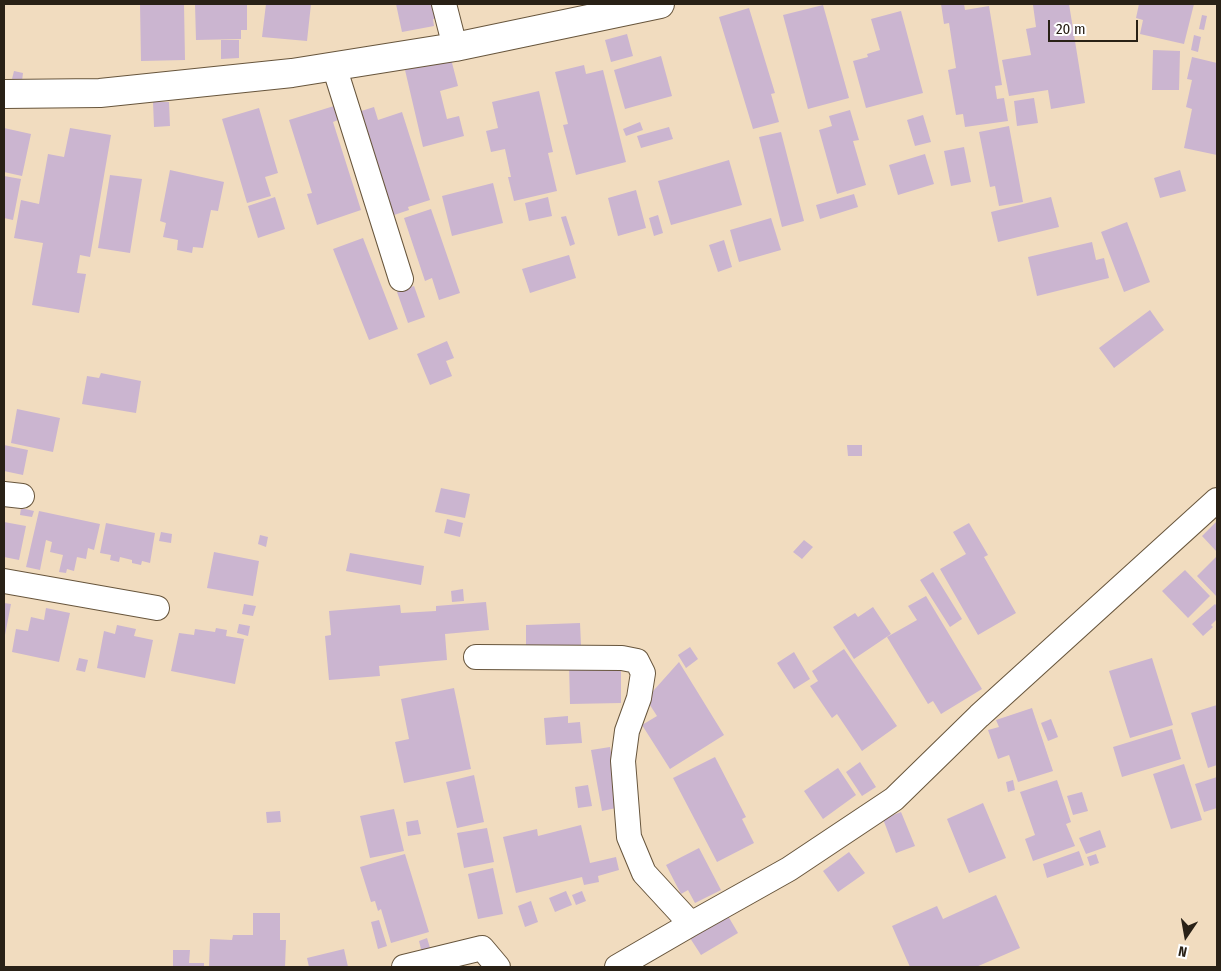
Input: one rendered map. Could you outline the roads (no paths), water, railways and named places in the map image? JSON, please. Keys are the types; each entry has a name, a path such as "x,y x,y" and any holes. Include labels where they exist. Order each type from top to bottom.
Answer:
{"street":[{"path":"444,4 456,47"},
{"path":"4,94 100,93 282,74 456,47 660,4"},
{"path":"334,66 401,279"},
{"path":"617,967 789,869 894,799 979,716 1217,500"},
{"path":"4,581 157,608"},
{"path":"476,657 622,658 637,661 643,673 639,698 627,731 623,761 629,838 644,872 691,924"},
{"path":"404,967 482,948 498,967"}]}
